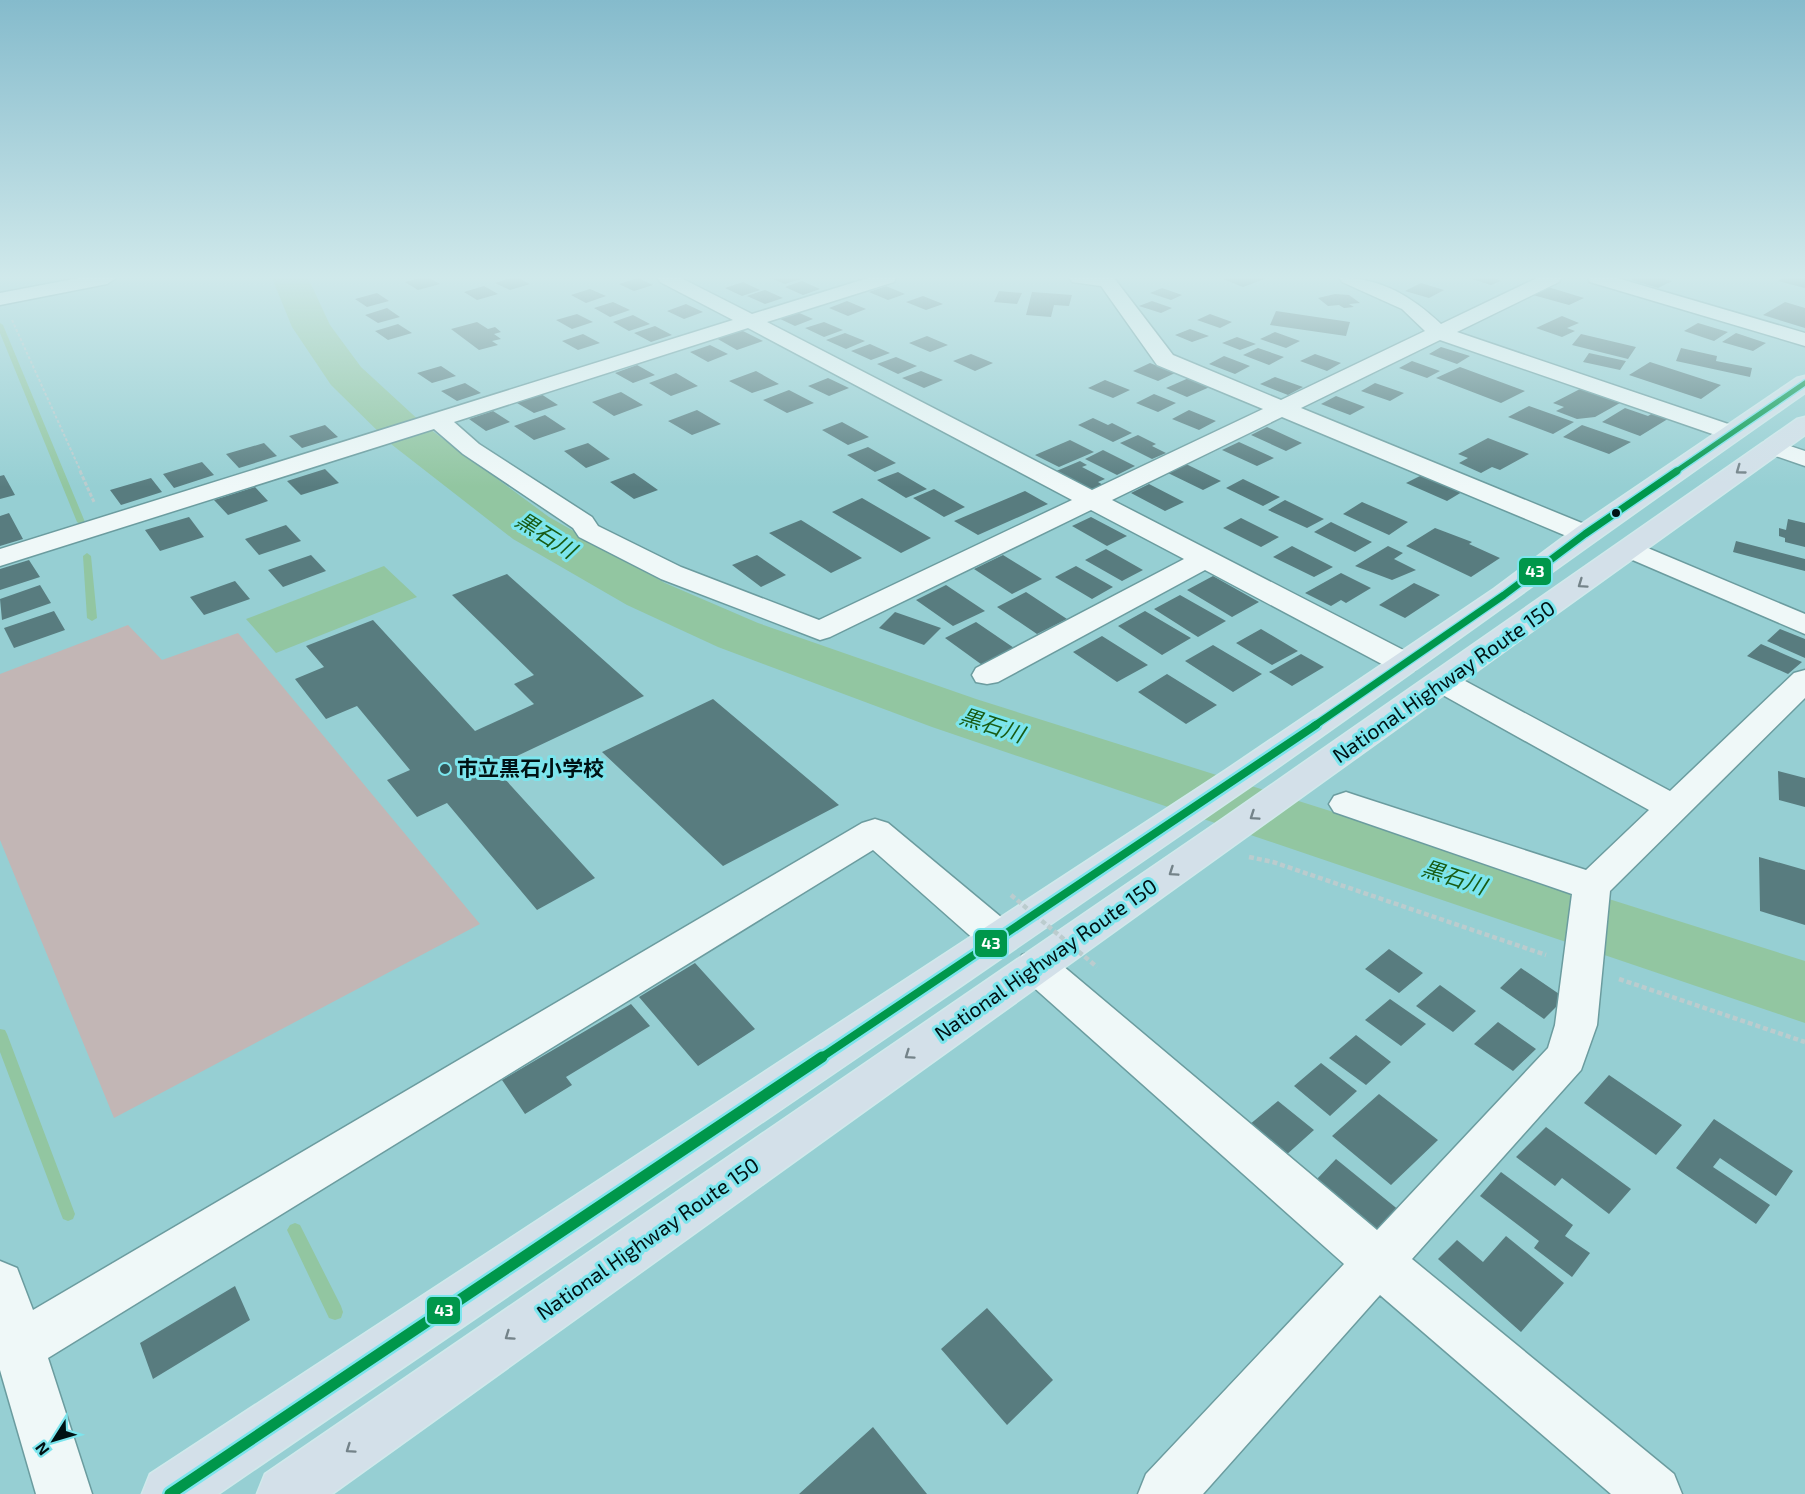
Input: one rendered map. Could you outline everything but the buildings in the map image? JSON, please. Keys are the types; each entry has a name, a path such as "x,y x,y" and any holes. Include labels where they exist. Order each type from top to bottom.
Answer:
{"highway":[{"name":"National Highway Route 150","path":"170,1494 1238,778 1504,595 1585,534 1805,383"},
{"name":"National Highway Route 150","path":"285,1494 1036,966 1231,851 1286,794 1805,424"}],"street":[{"path":"0,558 668,348"},
{"path":"802,348 1404,663"},
{"path":"1157,348 1166,360 1585,534"},
{"path":"434,423 583,523 588,531 671,573 819,631 1405,348"},
{"path":"1483,348 1732,434"},
{"path":"1772,447 1805,459"},
{"path":"1631,549 1805,625"},
{"path":"987,675 1204,559"},
{"path":"1166,1494 1566,1057 1576,1025 1592,886 1805,680"},
{"path":"1443,682 1672,807"},
{"path":"1346,804 1592,886"},
{"path":"18,1347 875,832 999,938"},
{"path":"1036,966 1378,1262 1654,1494"},
{"path":"0,1285 64,1494"}],"path":[{"path":"23,348 104,525"},
{"path":"1231,851 1273,862 1805,1042"},
{"path":"1011,895 1098,967"}],"shaded area":[{"path":"384,566 417,597 276,653 246,619"},
{"path":"128,625 162,660 238,633 480,924 114,1118 0,840 0,674"}],"waterway":[{"path":"9,348 81,522"},
{"name":"黒石川","path":"326,348 346,376 407,434 531,528 646,594 738,635 954,713 1805,992"},
{"path":"87,556 92,618"},
{"path":"0,1034 68,1214"},
{"path":"295,1230 335,1312"}],"transit line":[{"name":"43","path":"170,1494 1238,778 1504,595 1585,534 1805,383"}],"place":[{"name":"市立黒石小学校","path":"445,769"}]}
